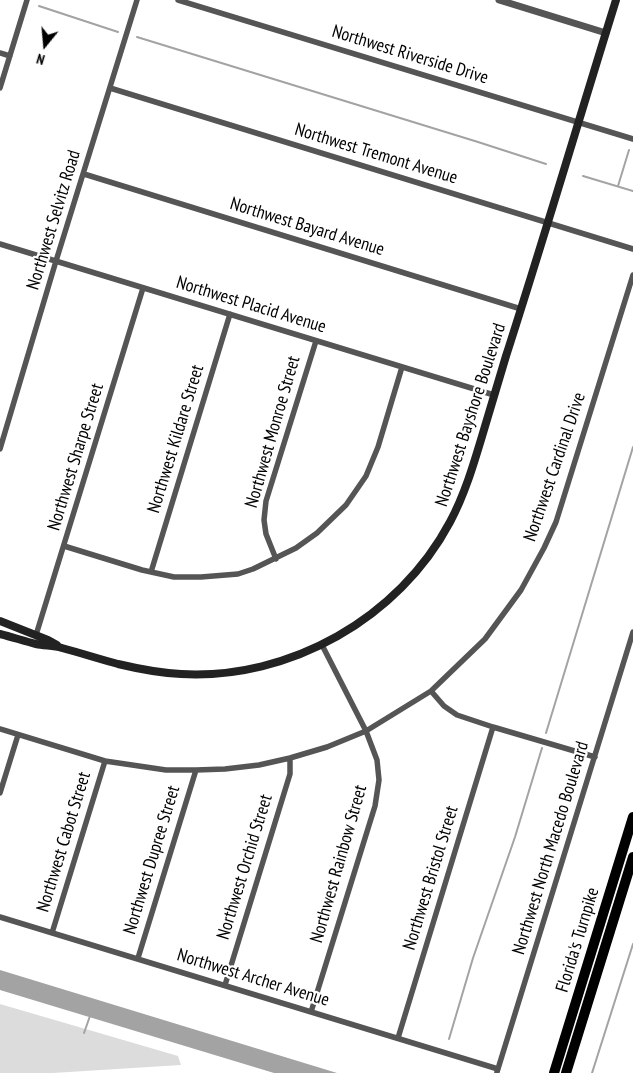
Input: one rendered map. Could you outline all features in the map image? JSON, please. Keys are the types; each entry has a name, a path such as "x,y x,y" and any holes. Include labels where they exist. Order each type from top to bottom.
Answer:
{"highway":[{"name":"Florida's Turnpike","path":"554,1073 633,817"},
{"name":"Florida's Turnpike","path":"566,1073 633,857"}],"main road":[{"name":"Northwest Bayshore Boulevard","path":"0,634 37,645 58,647 146,670 182,674 236,672 273,663 322,645 366,618 416,572 450,523 472,470 616,0"},
{"name":"Northwest Bayshore Boulevard","path":"0,621 48,640 58,647"}],"street":[{"path":"0,88 27,0"},
{"name":"Northwest Selvitz Road","path":"0,449 137,0"},
{"name":"Northwest Riverside Drive","path":"178,0 633,139"},
{"path":"499,0 606,33"},
{"path":"0,53 10,56"},
{"name":"Northwest Tremont Avenue","path":"110,88 633,250"},
{"name":"Northwest Bayard Avenue","path":"84,174 521,309"},
{"name":"Northwest Placid Avenue","path":"0,244 494,395"},
{"name":"Northwest Cardinal Drive","path":"0,729 105,761 166,770 225,769 259,765 327,747 366,731 431,691 485,640 521,590 544,548 556,522 633,275"},
{"name":"Northwest Sharpe Street","path":"36,635 143,288"},
{"name":"Northwest Kildare Street","path":"151,572 230,314"},
{"name":"Northwest Monroe Street","path":"276,559 266,534 264,520 266,501 316,341"},
{"path":"64,546 142,570 174,577 201,578 238,574 276,559 317,533 346,505 366,476 378,447 402,367"},
{"name":"Northwest North Macedo Boulevard","path":"497,1071 633,632"},
{"name":"Northwest Rainbow Street","path":"311,1012 375,806 379,780 377,760 366,731 322,645"},
{"path":"431,691 444,706 457,715 595,757"},
{"name":"Northwest Bristol Street","path":"398,1038 493,727"},
{"path":"0,793 18,735"},
{"name":"Northwest Orchid Street","path":"225,985 290,774 290,758"},
{"name":"Northwest Cabot Street","path":"52,933 105,761"},
{"name":"Northwest Dupree Street","path":"138,958 196,770"},
{"name":"Northwest Archer Avenue","path":"0,917 398,1038 497,1071"}],"shaded area":[{"path":"0,970 337,1073 274,1073 0,990"},
{"path":"0,1004 178,1056 181,1065 53,1073 0,1073"}],"waterway":[{"path":"39,6 118,32"},
{"path":"137,37 546,164"},
{"path":"618,186 629,150"},
{"path":"583,176 633,191"},
{"path":"546,733 633,447"},
{"path":"449,1039 473,958 515,837 542,748"},
{"path":"592,1073 633,944"},
{"path":"84,1033 90,1016"}]}
